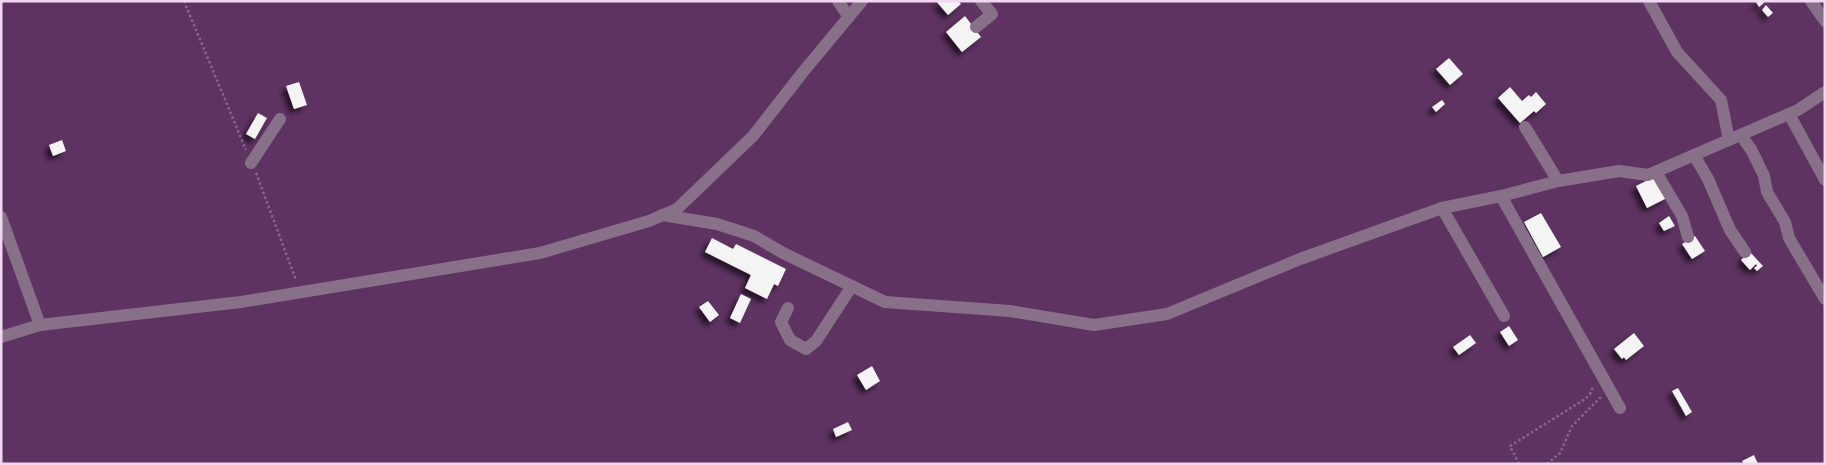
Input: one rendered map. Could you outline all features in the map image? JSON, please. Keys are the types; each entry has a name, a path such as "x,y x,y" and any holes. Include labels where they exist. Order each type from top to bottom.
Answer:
{"street":[{"path":"838,1 849,17"},
{"path":"1,337 40,326 301,294 540,252 649,221 677,209 753,136 862,1"},
{"path":"976,27 992,14 982,1"},
{"path":"1649,1 1677,52 1721,100 1729,140"},
{"path":"1812,1 1825,21"},
{"path":"662,215 717,224 754,236 783,253 885,302 1010,311 1094,325 1167,314 1300,259 1442,208 1502,196 1558,181 1619,171 1648,175 1798,110 1825,92"},
{"path":"1789,114 1825,180"},
{"path":"251,162 280,119"},
{"path":"1526,127 1558,181"},
{"path":"1741,135 1752,151 1764,176 1767,192 1786,222 1789,238 1825,299"},
{"path":"1694,155 1708,178 1730,230 1744,252"},
{"path":"1656,172 1682,216 1688,236"},
{"path":"1502,196 1620,408"},
{"path":"1442,208 1504,316"},
{"path":"1,217 40,326"},
{"path":"788,308 781,322 790,340 806,349 816,340 852,286"}],"path":[{"path":"184,1 251,162 301,294"},
{"path":"1519,464 1510,446 1585,399 1590,394 1599,370"},
{"path":"1546,464 1560,453 1572,426 1609,389"}],"building":[{"path":"936,1 958,1 961,4 948,15"},
{"path":"1757,1 1763,1 1764,3 1759,7"},
{"path":"1766,5 1773,13 1768,17 1762,10"},
{"path":"965,16 981,37 962,52 946,32"},
{"path":"1449,58 1463,74 1450,85 1436,69"},
{"path":"299,82 307,105 294,109 286,86"},
{"path":"1510,87 1522,101 1529,95 1531,97 1536,92 1546,104 1520,123 1498,98"},
{"path":"1442,100 1445,104 1436,112 1432,107"},
{"path":"258,113 267,118 255,139 246,134"},
{"path":"62,140 66,151 53,156 49,145"},
{"path":"1656,176 1667,198 1647,208 1636,186"},
{"path":"1541,213 1561,247 1543,257 1524,222"},
{"path":"1669,216 1675,226 1664,231 1659,223"},
{"path":"1695,236 1705,251 1692,259 1682,244"},
{"path":"712,238 733,249 736,244 786,269 778,286 774,284 767,299 745,288 751,275 705,252"},
{"path":"1750,252 1763,266 1757,271 1754,268 1757,266 1756,264 1750,270 1741,260"},
{"path":"741,294 751,299 740,323 730,318"},
{"path":"708,301 719,315 710,322 699,307"},
{"path":"1509,326 1518,340 1509,346 1500,332"},
{"path":"1634,333 1644,346 1626,360 1624,357 1622,359 1614,349"},
{"path":"1470,335 1476,343 1459,355 1453,347"},
{"path":"872,366 880,381 866,390 857,375"},
{"path":"1678,388 1692,412 1686,416 1672,391"},
{"path":"848,422 852,430 836,437 833,429"},
{"path":"1754,455 1758,464 1744,464 1742,461"}]}
